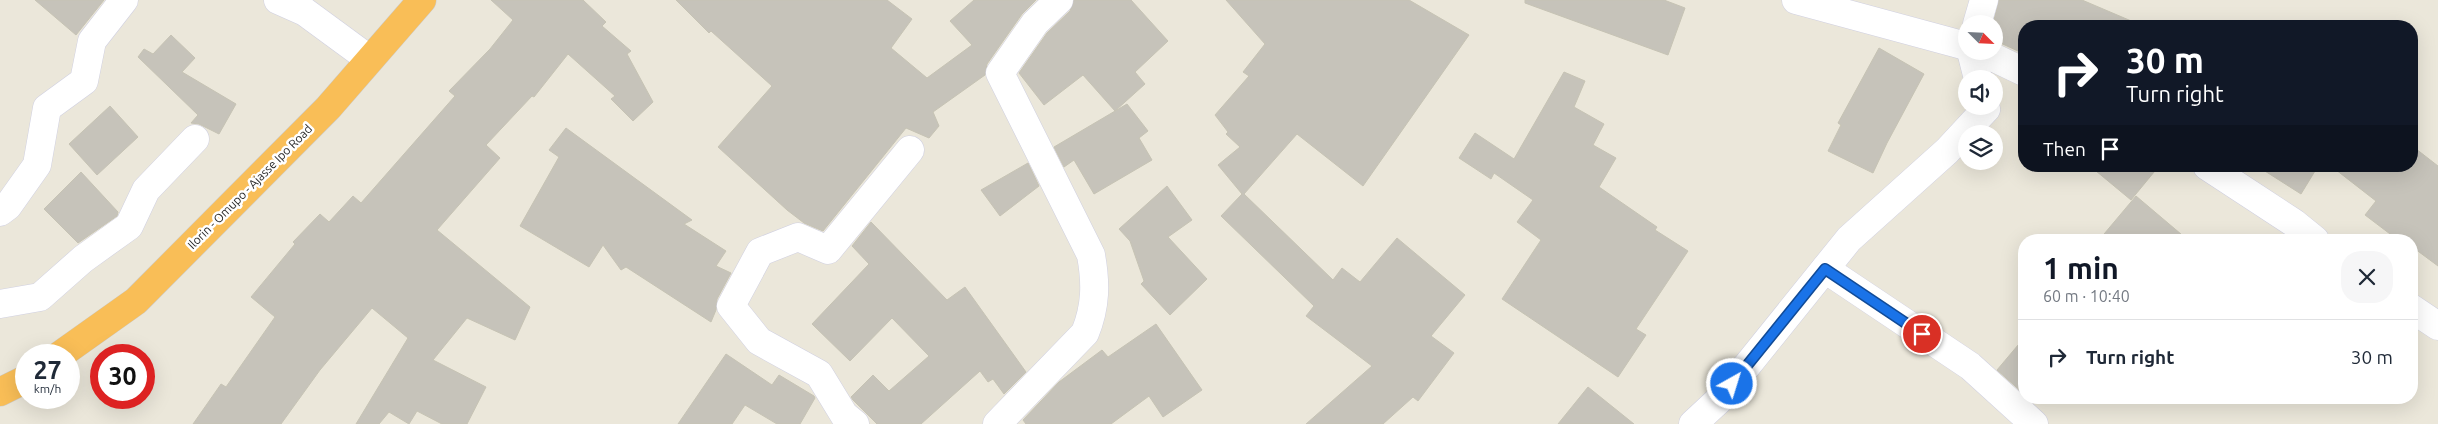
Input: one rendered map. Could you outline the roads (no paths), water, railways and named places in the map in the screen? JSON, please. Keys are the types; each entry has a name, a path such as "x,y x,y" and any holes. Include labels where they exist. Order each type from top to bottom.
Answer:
{"highway":[{"name":"Ilorin - Omupo - Ajasse Ipo Road","path":"75,344 136,301 328,108 422,0"},
{"path":"0,392 15,384"}],"street":[{"path":"0,212 8,206 37,165 47,108 84,81 92,42 124,0"},
{"path":"278,0 305,12 369,59"},
{"path":"997,424 1085,333 1092,317 1096,285 1091,255 1000,73 1035,23 1059,0"},
{"path":"1796,0 1958,44"},
{"path":"1980,15 1984,0"},
{"path":"1999,60 2018,69"},
{"path":"1693,424 1720,398 1849,239 1947,151 1980,115"},
{"path":"0,304 40,297 83,259 129,226 146,190 195,139"},
{"path":"855,424 844,414 819,374 759,341 731,306 760,252 798,237 828,250 910,150"},
{"path":"2216,172 2294,223 2307,234"},
{"path":"1825,269 1970,366 2034,424"},
{"path":"2418,313 2438,326"}]}
